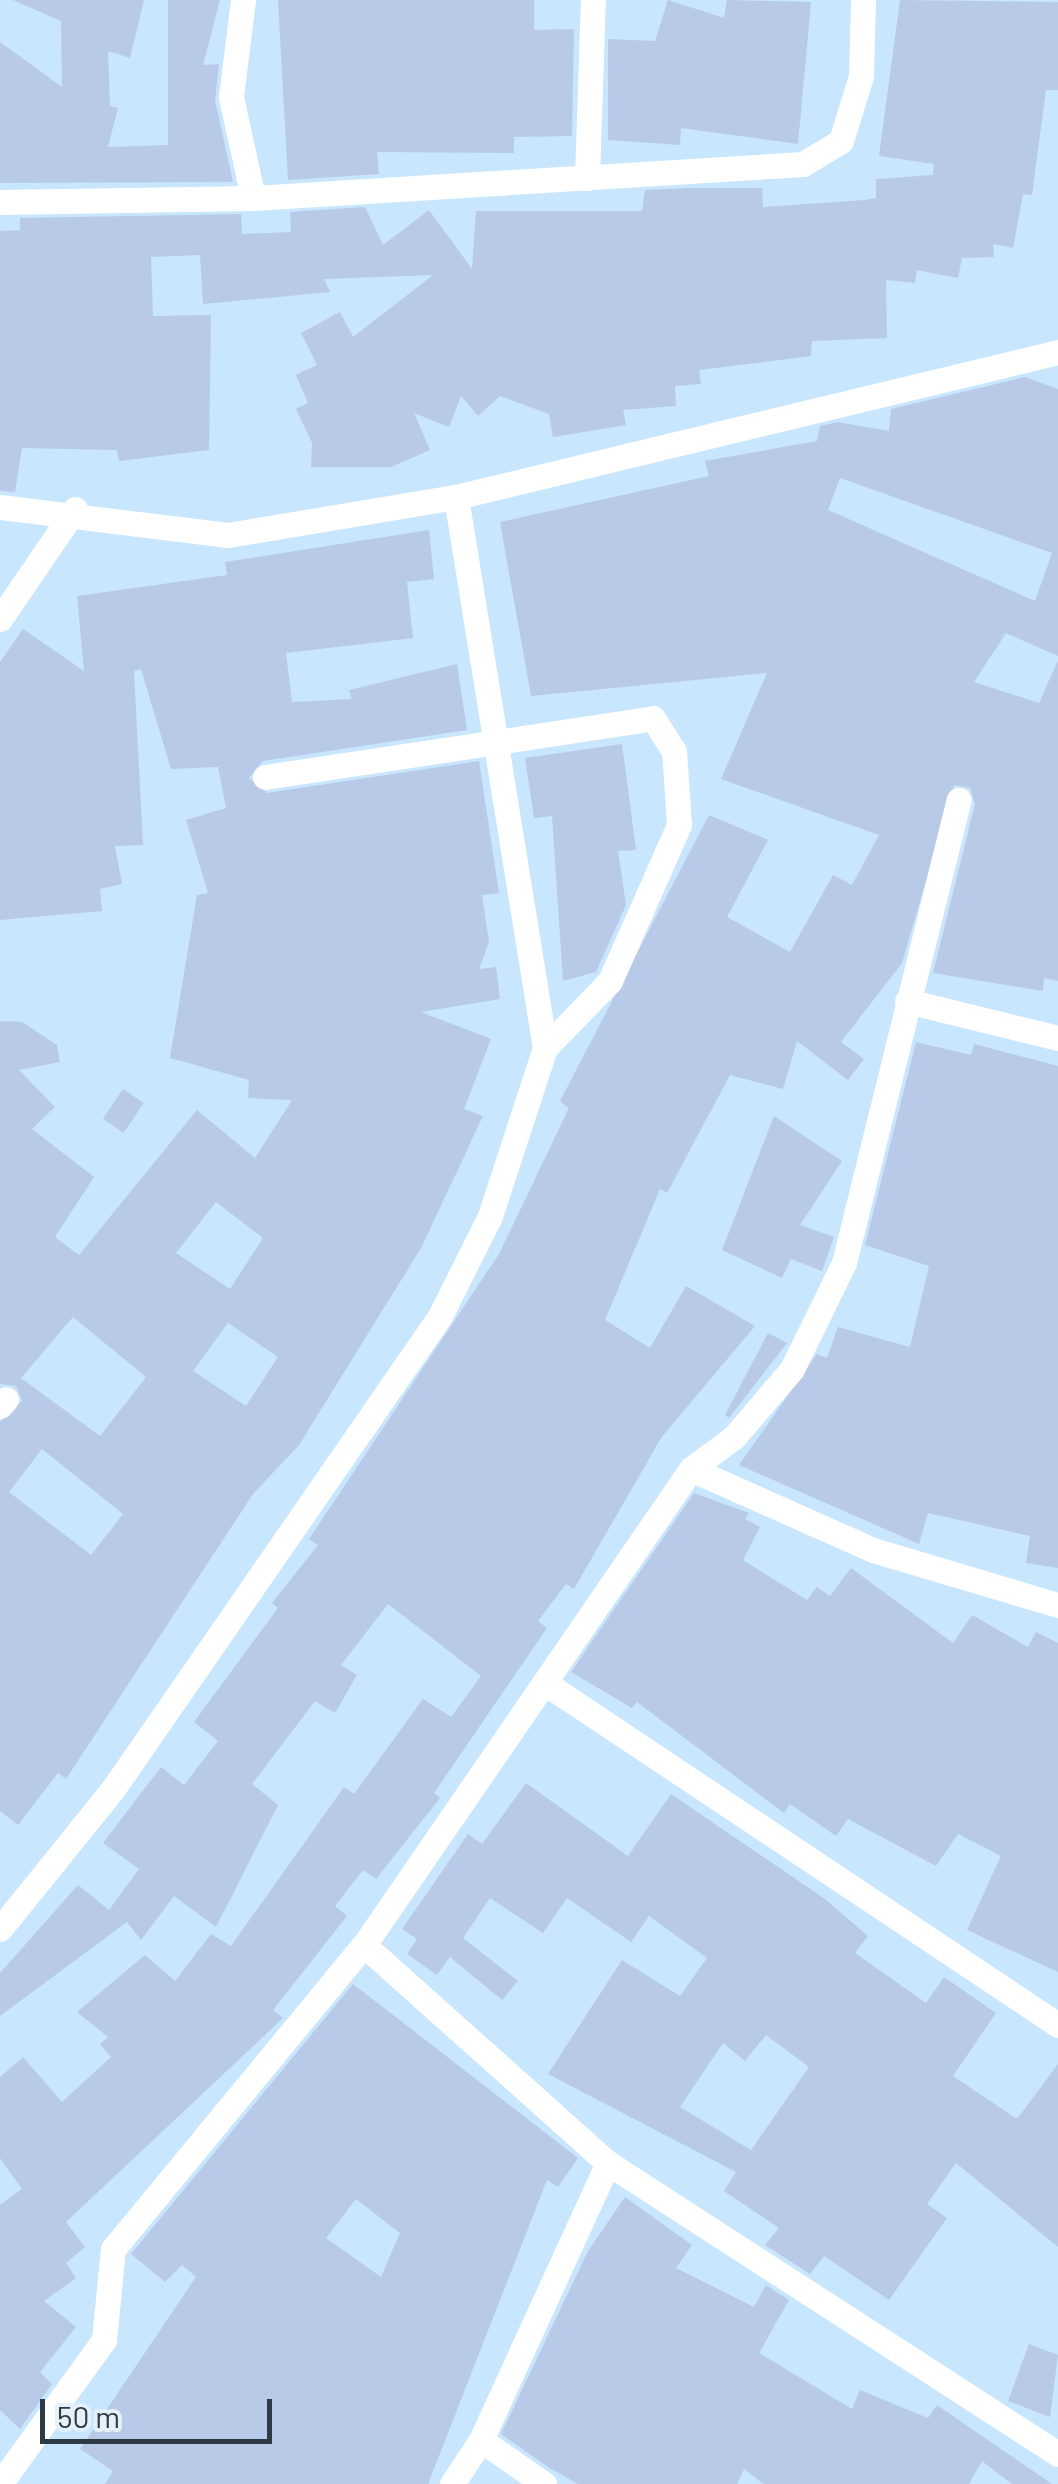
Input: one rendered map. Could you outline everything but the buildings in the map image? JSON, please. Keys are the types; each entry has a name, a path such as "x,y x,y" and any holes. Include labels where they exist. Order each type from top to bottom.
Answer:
{"street":[{"path":"243,0 231,97 253,198"},
{"path":"588,178 593,0"},
{"path":"0,202 253,198 804,164 841,141 861,76 863,0"},
{"path":"0,507 75,509 228,535 456,497 1058,352"},
{"path":"456,497 545,1048"},
{"path":"0,620 75,509"},
{"path":"0,1929 113,1790 440,1316 490,1216 545,1048 610,981 679,826 674,751 653,718 493,736 265,777"},
{"path":"4,2468 104,2340 113,2249 364,1945 548,1686 691,1469 734,1437 792,1369 844,1263 959,800"},
{"path":"906,1002 1058,1038"},
{"path":"691,1469 873,1550 1058,1605"},
{"path":"548,1686 1058,2025"},
{"path":"364,1945 608,2163 1058,2454"},
{"path":"452,2484 481,2440 608,2163"},
{"path":"481,2440 544,2484"}]}
